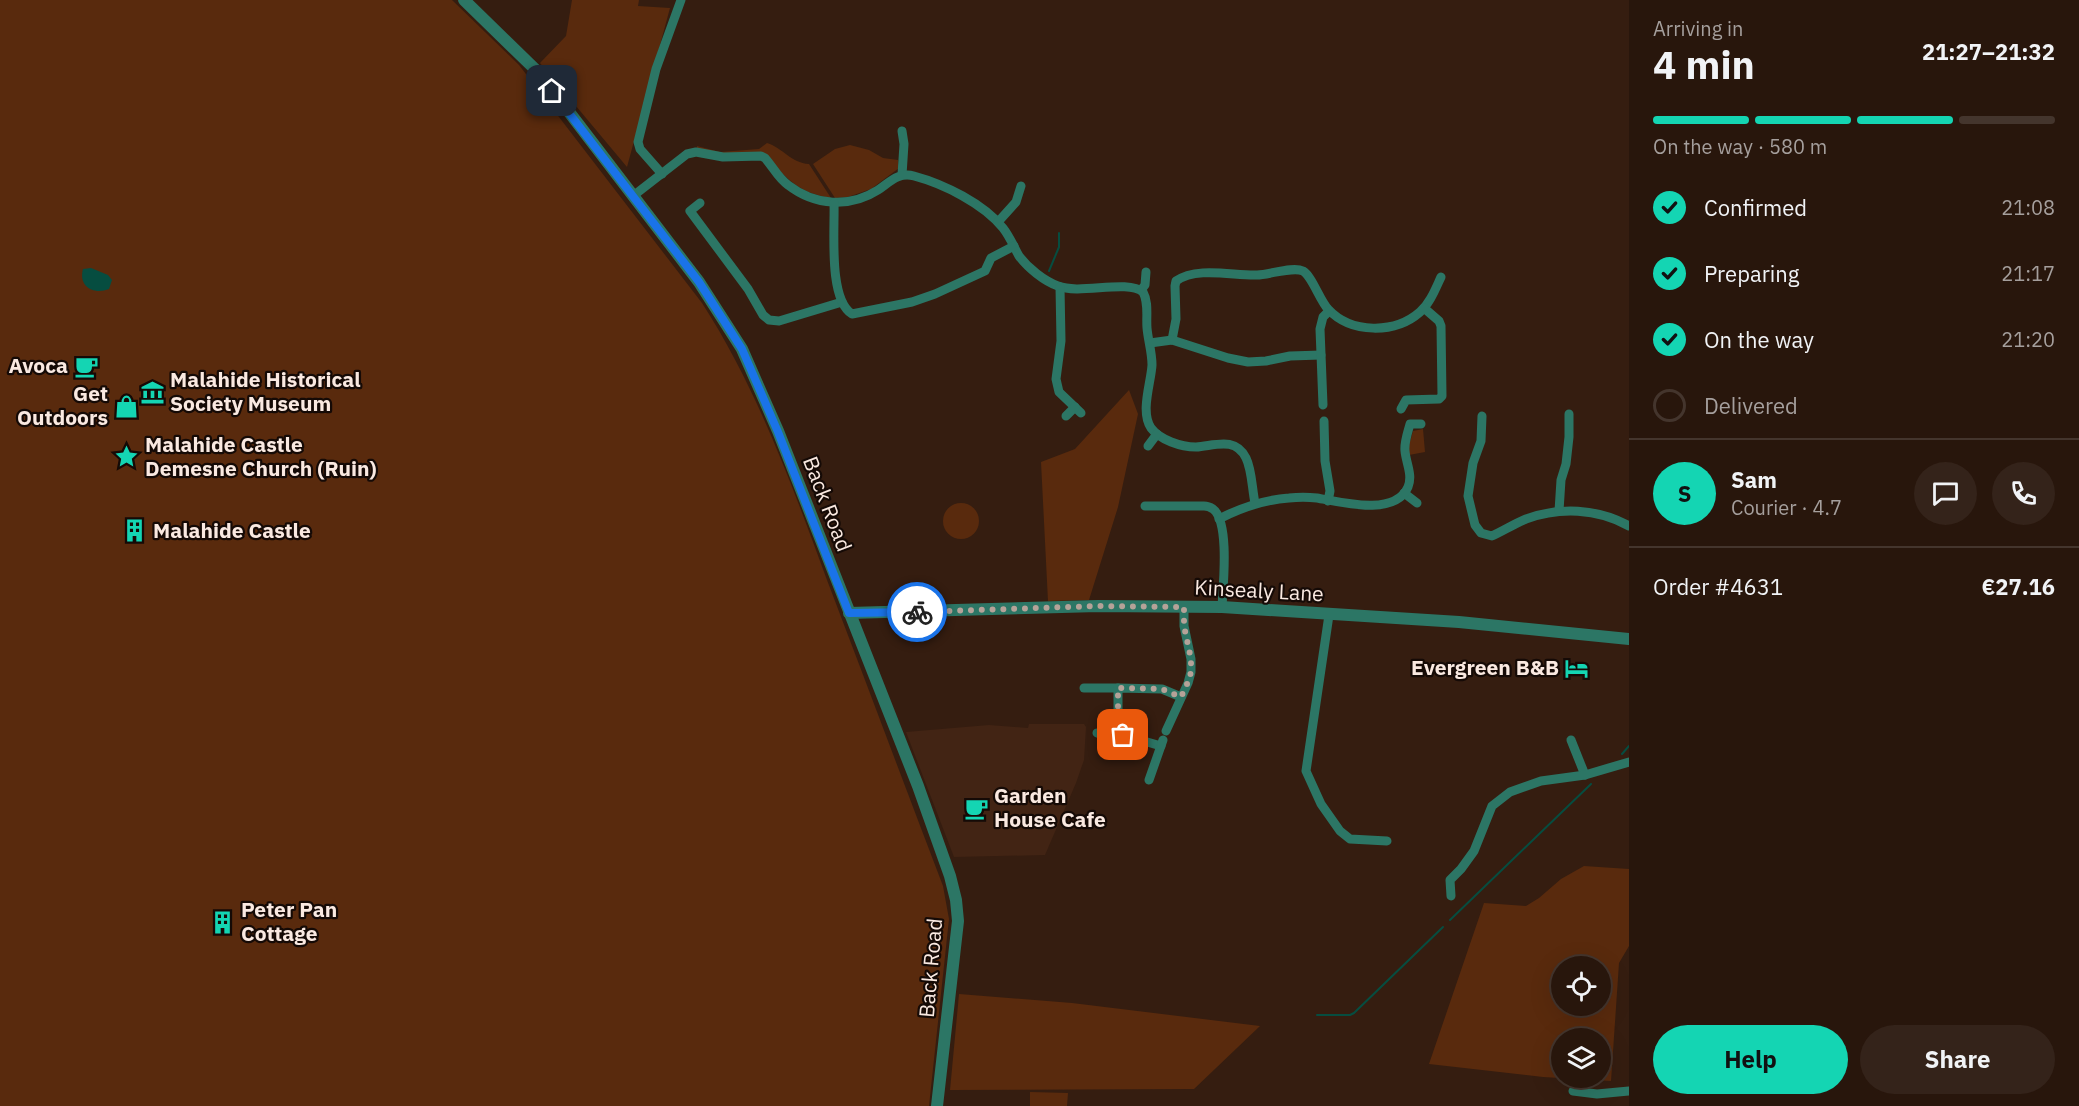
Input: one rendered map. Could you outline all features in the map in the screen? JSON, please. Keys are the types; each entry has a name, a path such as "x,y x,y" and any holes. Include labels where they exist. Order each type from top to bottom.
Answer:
{"street":[{"name":"Back Road","path":"464,0 540,74 699,282 742,349 778,432 918,786 950,876 956,900 958,921 936,1106"},
{"path":"662,174 640,149 638,142 656,69 681,0"},
{"path":"902,131 904,144 902,175"},
{"path":"633,196 692,152 723,157 757,155 765,158 780,178 798,192 819,201 834,203 867,196 902,175 914,176 965,196 986,210 998,222 1030,268 1060,287 1101,289 1132,286 1141,291 1146,300 1152,361 1146,413 1148,422 1157,434 1188,446 1225,443 1233,445 1246,458 1255,503"},
{"path":"998,222 1016,202 1021,186"},
{"path":"700,203 690,211 748,289 763,315 769,320 779,321 842,302"},
{"path":"834,203 834,270 842,302 848,312 856,314 919,300 985,271 994,255 1014,246"},
{"path":"1172,340 1176,319 1176,281 1188,275 1216,273 1256,275 1293,270 1303,271 1329,311 1362,328 1376,329 1402,323 1419,313 1430,301 1441,278"},
{"path":"1141,291 1145,285 1146,272"},
{"path":"1060,287 1061,341 1056,379 1059,392 1078,410 1066,416"},
{"path":"1401,409 1406,400 1439,399 1442,396 1441,326 1439,321 1424,308"},
{"path":"1323,405 1321,322 1329,311"},
{"path":"1149,344 1172,340 1248,362 1290,356 1321,355"},
{"path":"1559,511 1561,480 1566,464 1569,437 1569,414"},
{"path":"1482,416 1477,428 1481,441 1473,463 1468,496 1475,525 1481,533 1492,536 1524,520 1559,511 1596,514 1618,520 1629,526"},
{"path":"1324,421 1325,461 1330,491 1328,501"},
{"path":"1219,519 1255,503 1291,498 1314,498 1356,506 1370,506 1393,500 1404,493 1408,486 1410,472 1405,448 1410,424 1421,424"},
{"path":"1148,446 1157,434"},
{"path":"1404,493 1417,503"},
{"path":"1146,506 1211,508 1219,519 1223,533 1222,607"},
{"name":"Kinsealy Lane","path":"849,613 1098,606 1222,607 1463,623 1629,639"},
{"path":"1149,780 1163,739 1191,672 1191,659 1184,626 1184,607"},
{"path":"1329,615 1306,771 1321,804 1340,831 1350,839 1387,841"},
{"path":"1084,688 1162,689 1181,697"},
{"path":"1118,688 1118,731 1121,733"},
{"path":"1097,733 1115,736 1121,733 1163,739"},
{"path":"1571,740 1585,775"},
{"path":"1451,897 1450,880 1474,850 1492,806 1510,792 1541,781 1585,775 1629,762"},
{"path":"1573,1091 1597,1094 1629,1091"}],"shaded area":[{"name":"Malahide Castle","path":"0,0 452,0 519,65 702,303 740,369 787,473 943,886 949,919 929,1106 0,1106"},
{"path":"572,0 639,0 638,6 670,8 627,167 540,63 566,36"},
{"path":"767,143 797,161 809,164 831,198 797,186 771,161 697,148 697,146 720,152 759,149"},
{"path":"850,145 869,150 883,158 898,160 899,168 871,189 848,197 835,198 813,164 835,149"},
{"path":"1129,390 1138,414 1118,507 1089,600 1048,601 1041,462 1075,449"},
{"path":"1423,429 1425,452 1409,455 1413,431"},
{"path":"961,503 974,508 979,521 974,534 961,539 948,534 943,521 948,508"},
{"path":"1029,724 1084,724 1086,727 1084,760 1045,855 954,857 906,732 989,725 1028,728"},
{"path":"1584,866 1629,869 1629,946 1619,963 1611,1081 1611,1028 1551,1028 1551,1077 1429,1064 1484,903 1526,906 1561,879"},
{"path":"959,994 1072,1003 1260,1026 1194,1089 950,1090"},
{"path":"1030,1092 1068,1093 1067,1106 1030,1106"}],"water":[{"path":"91,268 108,275 112,280 109,289 98,291 85,285 83,269"}],"waterway":[{"path":"1049,271 1059,247 1059,233"},
{"path":"1622,754 1629,746"},
{"path":"1450,920 1591,784"},
{"path":"1317,1015 1354,1013 1443,927"}],"way so far":[{"path":"917,612 1098,606 1184,607 1184,626 1191,659 1191,672 1181,697 1162,689 1118,688 1118,731 1123,735"}],"place":[{"name":"Avoca","path":"86,366"},
{"name":"Malahide Historical Society Museum","path":"152,392"},
{"name":"Get Outdoors","path":"126,406"},
{"name":"Malahide Castle Demesne Church (Ruin)","path":"127,457"},
{"name":"Malahide Castle","path":"135,531"},
{"name":"Evergreen B&B","path":"1577,668"},
{"name":"Garden House Cafe","path":"976,808"},
{"name":"Peter Pan Cottage","path":"223,922"}],"route":[{"path":"552,91 699,282 742,349 778,432 849,613 917,612"}]}
